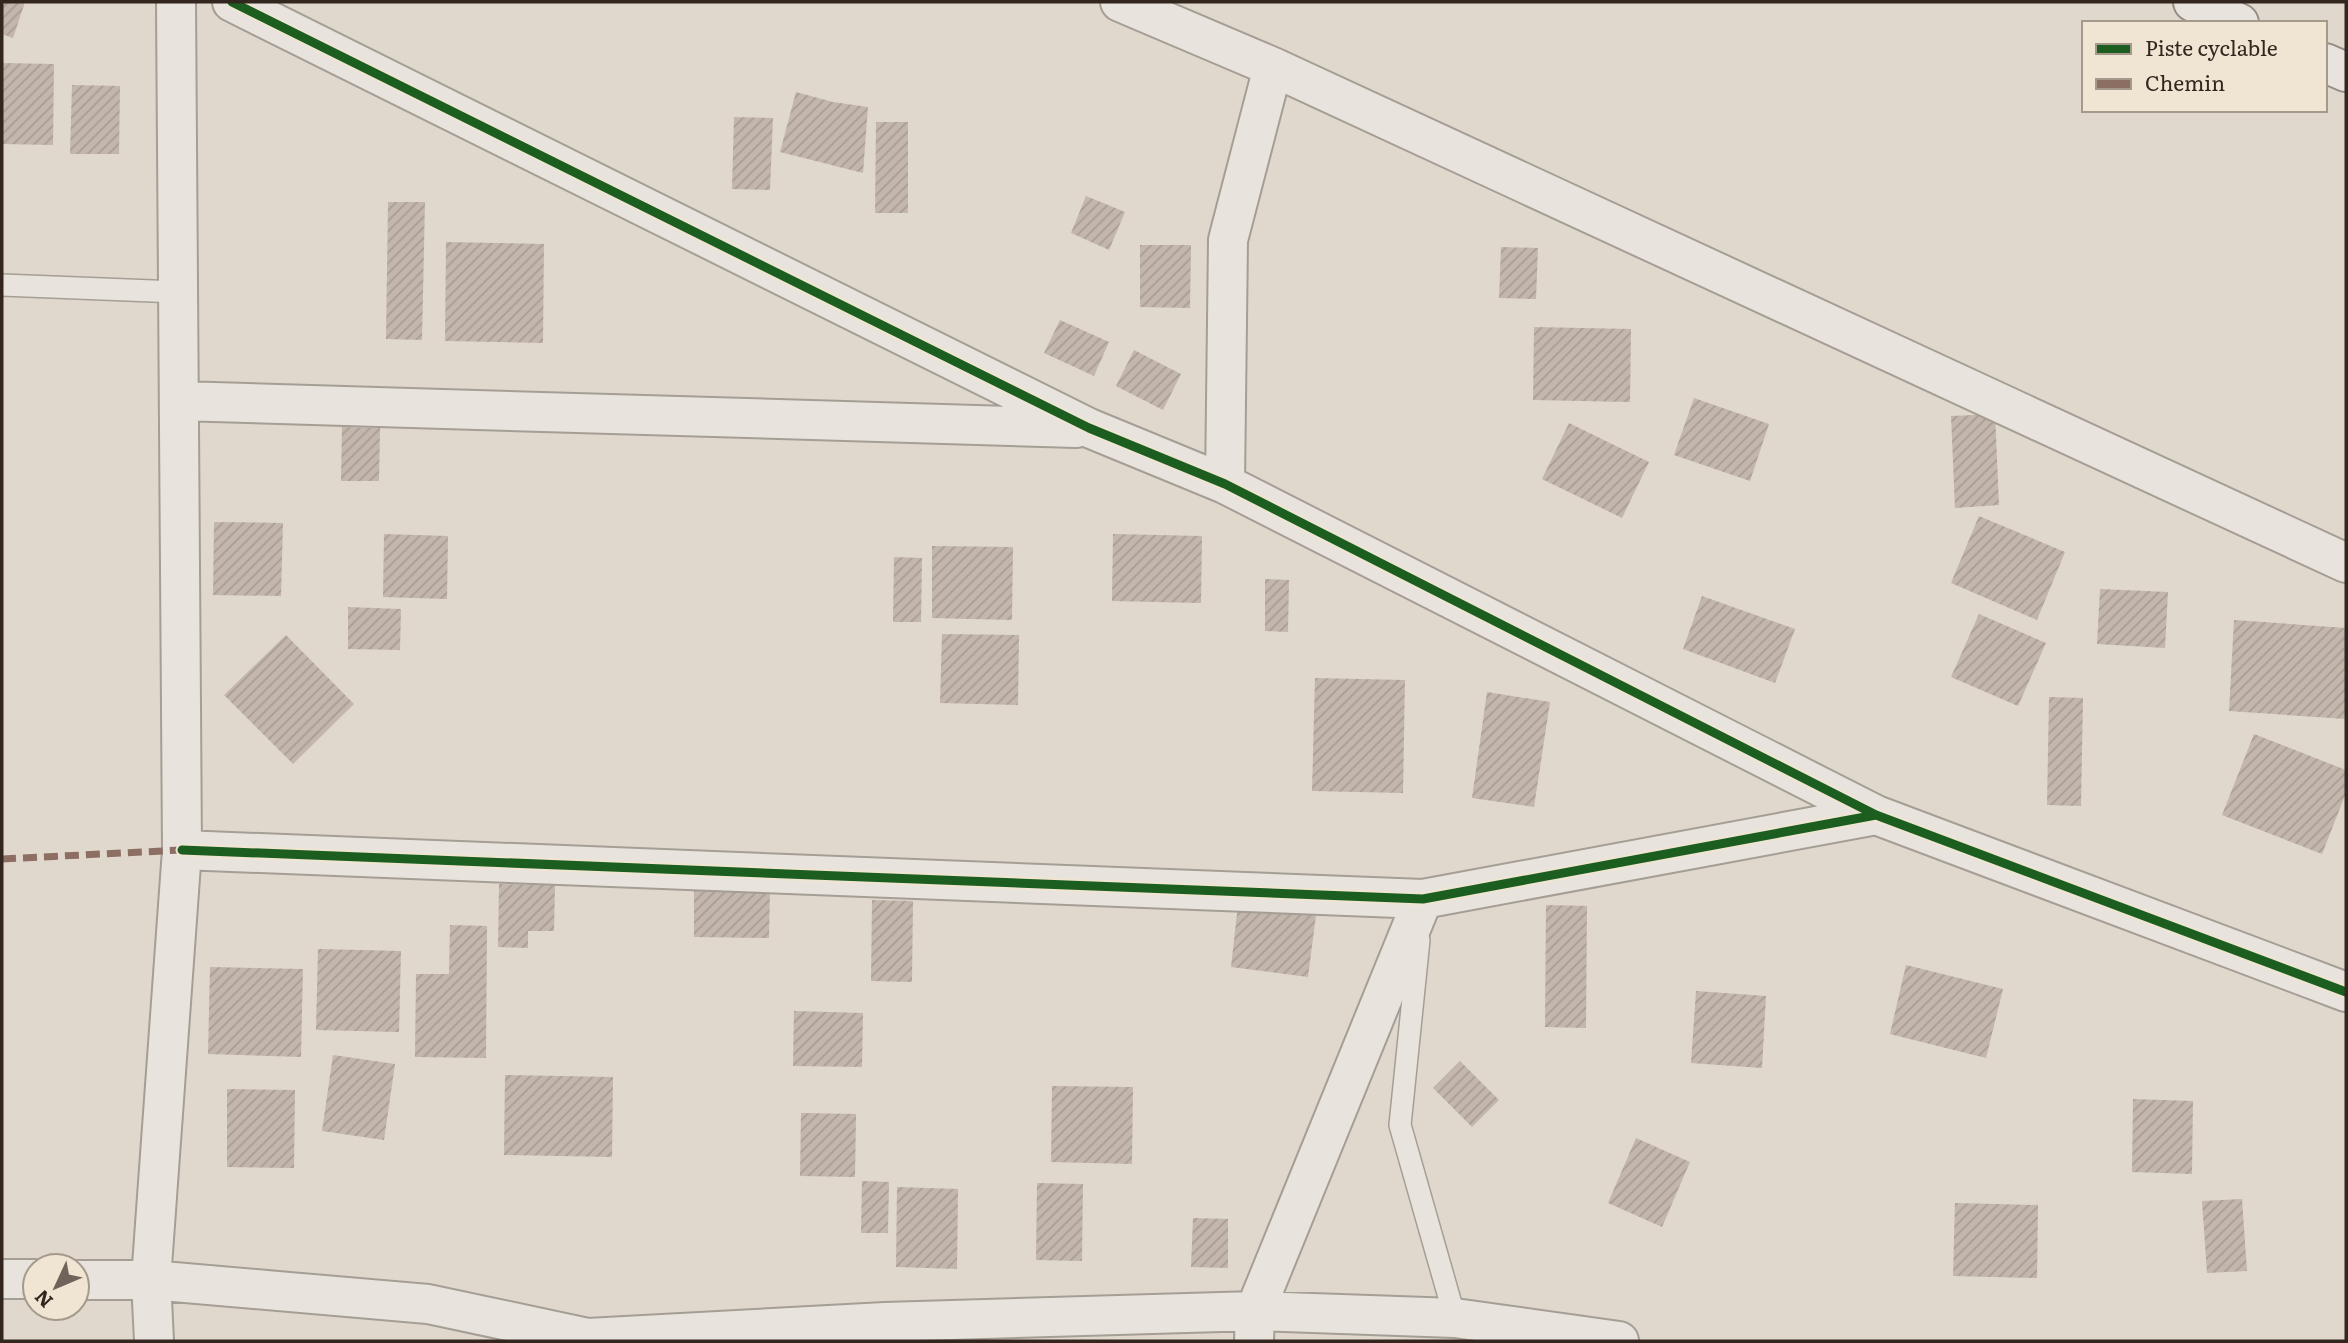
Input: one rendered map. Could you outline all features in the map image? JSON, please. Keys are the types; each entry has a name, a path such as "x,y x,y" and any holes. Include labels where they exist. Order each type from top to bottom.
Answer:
{"street":[{"path":"154,1341 151,1280 182,849 176,2"},
{"path":"232,2 1089,428 1225,484 1876,815 2346,992"},
{"path":"1120,2 1273,67 2346,563"},
{"path":"2193,2 2235,21"},
{"path":"2327,64 2346,72"},
{"path":"1225,484 1228,240 1273,67"},
{"path":"179,401 1089,428"},
{"path":"182,849 1423,899 1876,815"},
{"path":"1254,1326 1423,899"},
{"path":"2,1279 21,1279"},
{"path":"91,1280 151,1280 428,1304 587,1338 777,1334 885,1322 1254,1326 1455,1318 1619,1341"}],"lane":[{"path":"2,285 178,292"},
{"path":"1423,899 1400,1125 1455,1318"}],"building":[{"path":"2,2 25,2 13,38 2,34"},
{"path":"2,63 54,64 53,145 2,144"},
{"path":"72,85 120,86 119,154 70,154"},
{"path":"796,92 833,102 868,107 863,173 780,152"},
{"path":"734,117 773,118 770,190 732,189"},
{"path":"876,122 908,122 908,213 875,213"},
{"path":"1086,196 1125,212 1109,250 1071,233"},
{"path":"388,202 425,202 422,340 386,339"},
{"path":"446,242 544,244 543,343 445,341"},
{"path":"1140,245 1191,245 1190,308 1140,307"},
{"path":"1501,247 1538,248 1536,299 1499,298"},
{"path":"1060,320 1109,342 1094,376 1044,353"},
{"path":"1534,327 1631,329 1630,402 1533,400"},
{"path":"1134,350 1181,374 1163,410 1116,386"},
{"path":"1694,398 1769,424 1750,481 1674,455"},
{"path":"1995,414 1999,505 1955,508 1951,416"},
{"path":"1569,423 1649,462 1622,518 1542,479"},
{"path":"342,427 380,428 379,481 341,481"},
{"path":"1979,516 2065,552 2037,620 1951,583"},
{"path":"214,522 283,523 281,596 213,595"},
{"path":"384,534 448,536 447,599 383,597"},
{"path":"1113,534 1202,536 1201,603 1112,601"},
{"path":"932,546 1013,547 1012,620 932,618"},
{"path":"894,557 922,558 921,622 893,622"},
{"path":"1265,579 1289,580 1288,632 1265,631"},
{"path":"2100,589 2168,592 2165,648 2097,644"},
{"path":"1702,596 1795,629 1775,683 1683,649"},
{"path":"348,607 401,609 400,650 348,649"},
{"path":"1979,614 2046,643 2018,706 1951,677"},
{"path":"2234,620 2346,628 2346,719 2229,711"},
{"path":"942,634 1019,635 1018,705 940,703"},
{"path":"286,635 354,704 293,764 224,695"},
{"path":"1315,678 1405,680 1403,793 1312,791"},
{"path":"1487,692 1550,702 1534,807 1472,798"},
{"path":"2049,697 2083,698 2081,806 2047,805"},
{"path":"2254,734 2346,770 2346,793 2322,854 2222,815"},
{"path":"499,884 555,885 554,931 528,931 528,948 498,947"},
{"path":"694,887 770,889 769,938 694,937"},
{"path":"872,900 913,901 912,982 871,981"},
{"path":"1238,905 1316,915 1308,977 1231,967"},
{"path":"1546,905 1587,906 1586,1028 1545,1027"},
{"path":"450,925 487,926 486,1058 415,1057 416,974 449,974"},
{"path":"318,949 401,951 399,1032 316,1030"},
{"path":"1906,965 2003,989 1986,1058 1890,1034"},
{"path":"210,967 303,969 301,1057 208,1054"},
{"path":"1696,991 1766,996 1762,1068 1691,1063"},
{"path":"794,1011 863,1013 862,1067 793,1066"},
{"path":"333,1055 395,1064 384,1140 322,1131"},
{"path":"1460,1061 1499,1100 1472,1127 1433,1088"},
{"path":"505,1075 613,1077 612,1157 504,1155"},
{"path":"1052,1086 1133,1087 1132,1164 1051,1162"},
{"path":"227,1089 295,1090 294,1168 227,1167"},
{"path":"2133,1099 2193,1101 2192,1174 2132,1172"},
{"path":"801,1113 856,1114 855,1177 800,1176"},
{"path":"1636,1138 1690,1162 1662,1227 1608,1203"},
{"path":"862,1181 889,1182 888,1233 861,1233"},
{"path":"1037,1183 1083,1184 1082,1261 1036,1260"},
{"path":"897,1187 958,1189 957,1269 896,1267"},
{"path":"2242,1199 2247,1271 2207,1273 2202,1201"},
{"path":"1955,1203 2038,1205 2037,1278 1953,1276"},
{"path":"1193,1218 1228,1219 1228,1268 1191,1267"}],"marked path":[{"path":"2,859 182,850"}],"cycle path":[{"path":"232,2 1089,428 1225,484 1876,815 2346,992"},
{"path":"182,850 1423,899 1876,815"}]}
